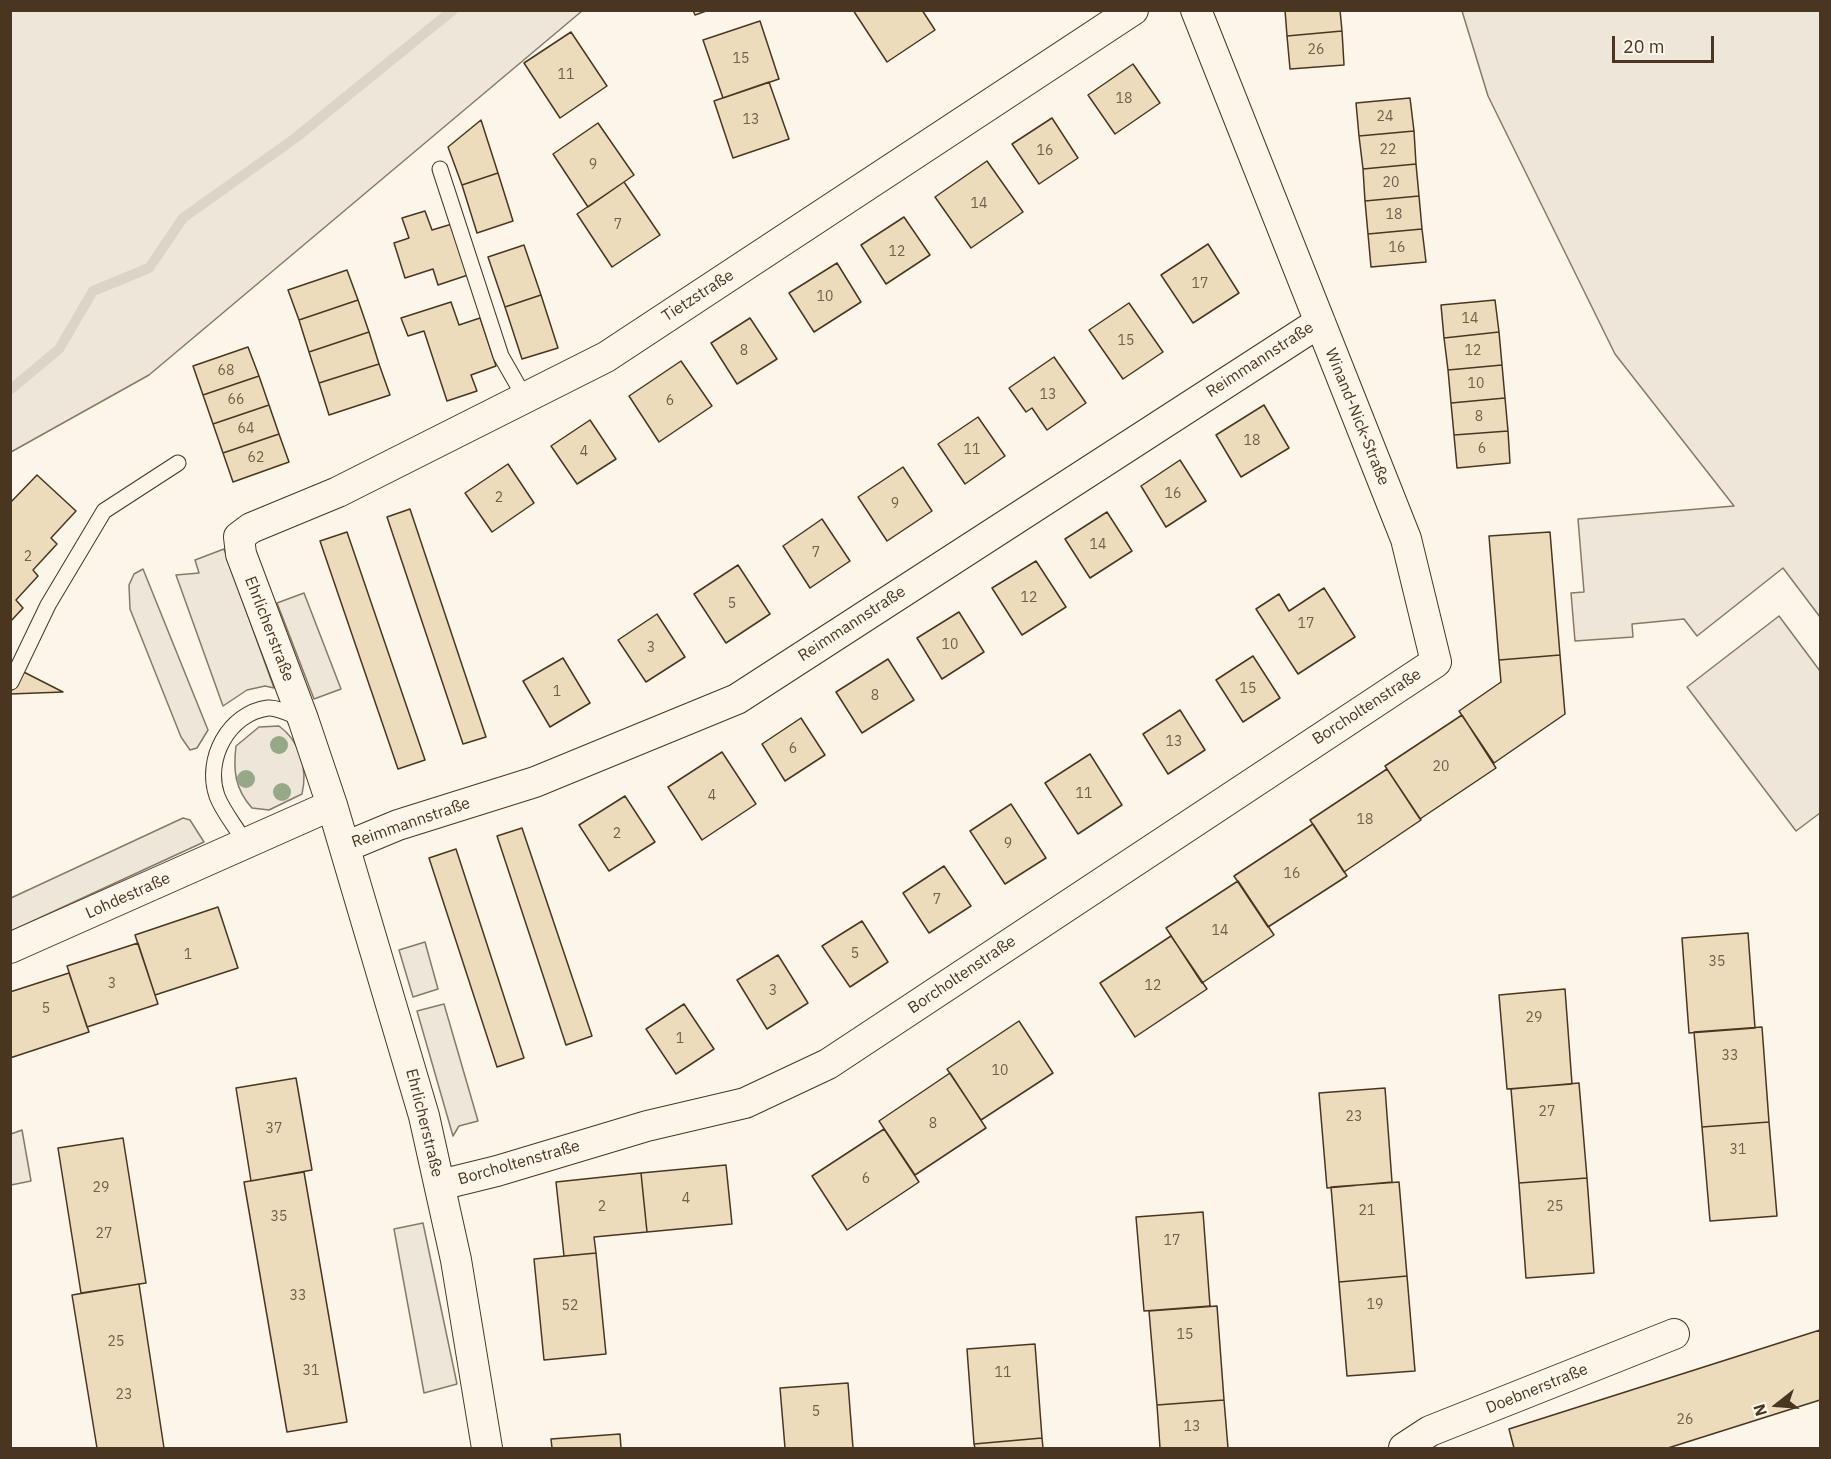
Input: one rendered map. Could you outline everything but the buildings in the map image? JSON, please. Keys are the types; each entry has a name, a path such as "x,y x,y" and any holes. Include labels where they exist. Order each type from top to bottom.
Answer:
{"street":[{"name":"Tietzstraße","path":"239,537 251,528 338,492 606,357 1133,10"},
{"name":"Winand-Nick-Straße","path":"1196,10 1406,539 1436,662"},
{"name":"Reimmannstraße","path":"345,847 398,825 535,782 737,699 1320,322"},
{"name":"Ehrlicherstraße","path":"239,537 241,554 303,719 332,805 424,1116 456,1260 487,1449"},
{"name":"Borcholtenstraße","path":"440,1185 497,1171 647,1126 744,1103 828,1064 1436,662"},
{"path":"245,843 332,805"},
{"name":"Lohdestraße","path":"10,948 245,843"},
{"name":"Doebnerstraße","path":"1404,1449 1430,1431 1674,1334"}],"lane":[{"path":"440,169 501,356 525,398"},
{"path":"11,682 48,604 104,512 178,463"},
{"path":"245,843 217,795 214,769 221,742 237,721 269,708 303,719"}],"shaded area":[{"path":"11,10 582,11 149,375 11,452"},
{"path":"1462,11 1820,11 1820,617 1783,568 1697,636 1684,619 1632,624 1633,637 1575,641 1571,593 1584,592 1578,519 1734,506 1615,354 1488,96"},
{"path":"224,549 274,688 265,686 247,690 223,706 176,575 199,573 195,560"},
{"path":"143,569 208,730 197,748 190,750 181,737 130,609 129,585 134,574"},
{"path":"304,593 341,689 314,699 277,603"},
{"path":"1779,616 1820,671 1820,813 1796,831 1687,687"},
{"path":"279,726 292,739 301,756 304,775 302,794 269,810 252,808 242,794 236,779 236,746 259,727"},
{"path":"183,818 190,820 204,842 11,931 11,898"},
{"path":"425,942 438,989 413,997 399,950"},
{"path":"444,1004 478,1121 459,1126 453,1136 417,1011"},
{"path":"22,1130 31,1181 11,1185 11,1134"},
{"path":"423,1223 457,1384 424,1393 394,1229"}],"waterway":[{"path":"10,390 59,349 93,291 149,268 183,218 294,139 453,10"}]}
